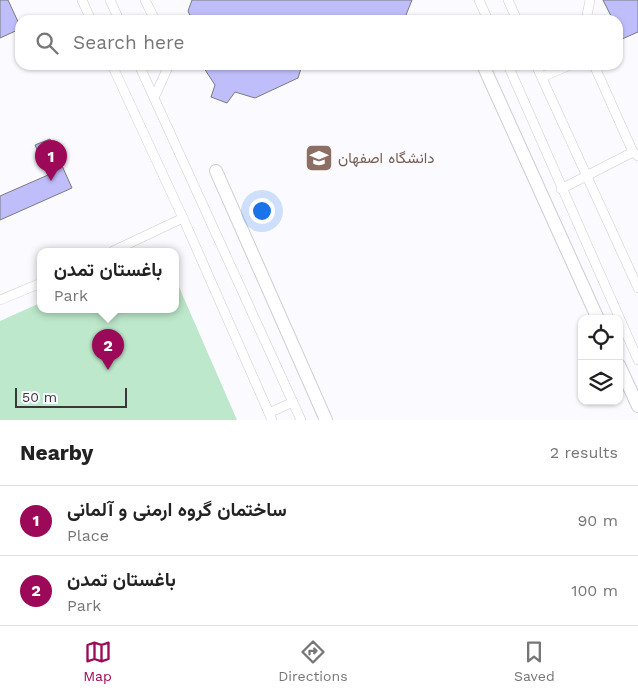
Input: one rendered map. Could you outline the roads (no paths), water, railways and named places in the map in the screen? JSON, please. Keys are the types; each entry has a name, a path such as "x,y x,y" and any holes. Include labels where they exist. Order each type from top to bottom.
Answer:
{"street":[{"path":"485,70 596,315"},
{"path":"216,171 326,420"},
{"path":"623,373 638,406"}],"lane":[{"path":"82,0 89,15"},
{"path":"110,0 117,15"},
{"path":"145,0 152,15"},
{"path":"479,0 486,15"},
{"path":"508,0 514,15"},
{"path":"587,15 590,0"},
{"path":"114,70 183,218 271,417 293,402"},
{"path":"142,70 301,420"},
{"path":"154,98 167,70"},
{"path":"510,70 638,360"},
{"path":"538,70 638,288"},
{"path":"542,78 559,70"},
{"path":"561,189 635,154 596,70"},
{"path":"119,248 183,218"},
{"path":"0,300 37,284"}],"place":[{"name":"دانشگاه اصفهان","path":"319,158"},
{"name":"ساختمان گروه ارمنی و آلمانی","path":"51,181"},
{"name":"باغستان تمدن","path":"108,370"}]}
